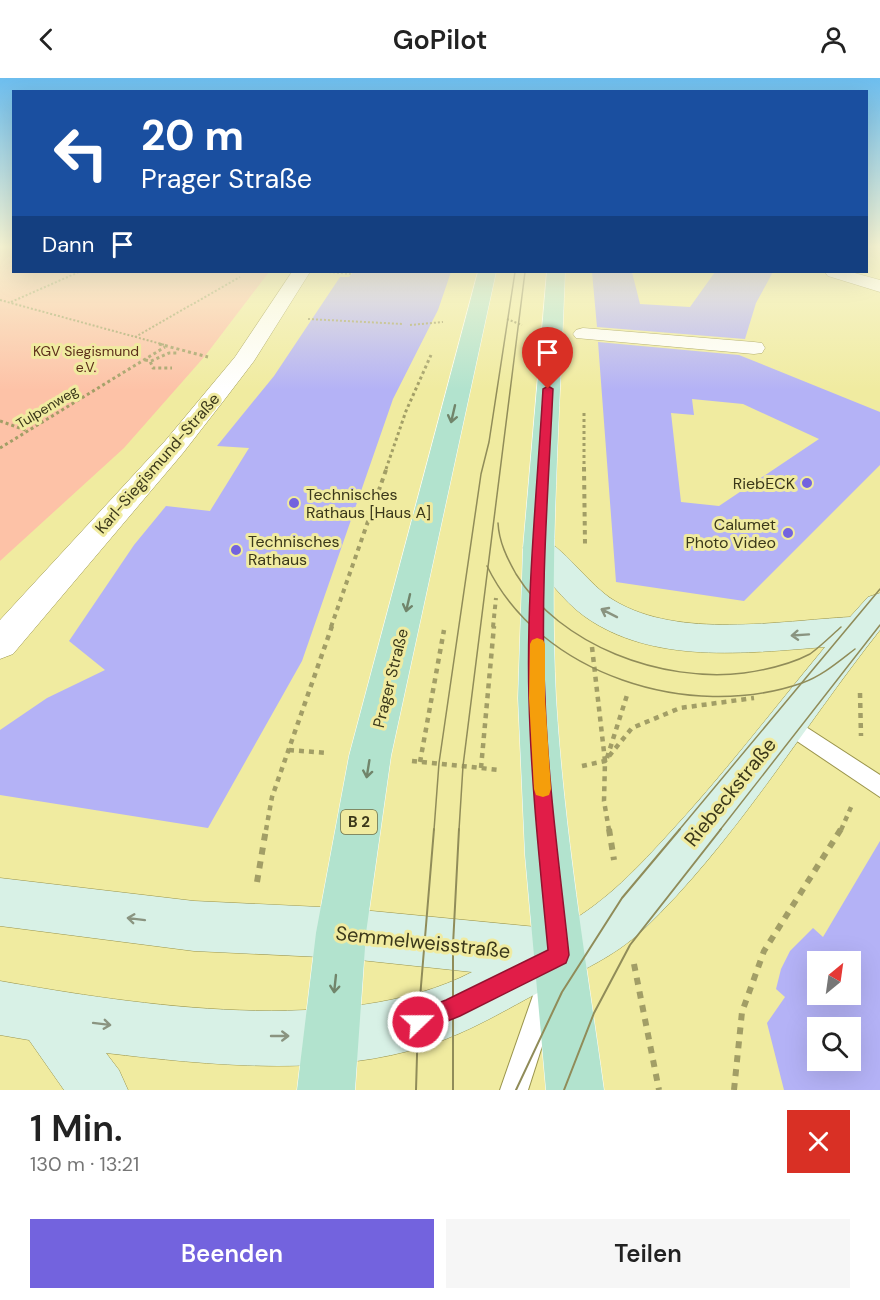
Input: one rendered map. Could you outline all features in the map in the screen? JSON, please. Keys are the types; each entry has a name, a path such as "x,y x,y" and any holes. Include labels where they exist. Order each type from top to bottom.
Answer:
{"main road":[{"name":"Prager Straße","path":"326,1090 341,933 370,756 481,295"},
{"path":"555,295 539,548 537,698 541,774 575,1090"},
{"path":"539,548 586,588 606,613 646,629 722,639 869,619"},
{"name":"Riebeckstraße","path":"559,955 597,935 624,914 661,877 869,619"},
{"name":"Semmelweisstraße","path":"0,902 194,926 341,933 559,955"},
{"name":"Semmelweisstraße","path":"22,1012 160,1031 219,1035 330,1036 418,1022 452,1008 559,955"},
{"path":"22,1012 99,1090"}],"street":[{"name":"Karl-Siegismund-Straße","path":"0,644 174,447 243,361 287,295"},
{"path":"583,334 754,348"}],"lane":[{"path":"799,707 862,776 880,787"},
{"path":"514,1090 559,955"}],"path":[{"path":"10,303 27,295"},
{"path":"135,338 209,295"},
{"path":"0,300 205,356"},
{"path":"273,316 403,324"},
{"path":"502,318 525,326"},
{"path":"410,325 447,322 442,333"},
{"name":"Tulpenweg","path":"0,448 166,346"},
{"path":"144,360 150,361 169,353 178,353"},
{"path":"262,850 272,797 406,411 431,354"},
{"path":"150,361 153,368 171,368"},
{"path":"584,405 586,588 605,761"},
{"path":"0,421 28,431"},
{"path":"734,1090 742,1012 764,951 847,820 862,776 869,619"},
{"path":"605,761 628,692"},
{"path":"289,750 541,774 605,761 632,728 680,708 799,707"}],"green space":[{"name":"KGV Siegismund e.V.","path":"0,295 251,295 205,356 124,448 0,561"}],"building":[{"name":"Technisches Rathaus","path":"328,295 443,295 438,310 393,399 302,661 208,828 0,795 0,730 47,698 105,670 69,641 134,545 166,506 210,511 249,448 217,446 274,376"},
{"path":"594,295 638,295 640,304 690,307 698,295 760,295 745,339 597,327"},
{"name":"RiebECK","path":"598,342 739,355 880,412 880,465 744,601 616,582","holes":["692,399 743,404 819,439 719,506 681,502 671,413 694,415"]},
{"path":"880,841 880,1090 784,1090 767,1023 785,997 776,989 781,969 790,951 813,928 823,937"}],"tram line":[{"path":"434,830 439,763 481,474 489,442 511,295"},
{"path":"488,567 522,295"},
{"path":"498,523 502,543 510,562 535,599 559,621 586,640 647,665 680,672 712,675 760,670 803,658 841,627"},
{"path":"459,830 463,766 488,567"},
{"path":"488,567 511,604 543,636 580,661 622,680 667,692 713,696 758,694 801,683"},
{"path":"801,683 880,589"},
{"path":"720,830 880,625"},
{"path":"801,683 816,677 855,649"},
{"path":"679,830 801,683"},
{"path":"416,1090 418,1022 434,829"},
{"path":"453,1090 453,945 459,829"},
{"path":"516,1090 562,992 622,898 680,829"},
{"path":"564,1090 594,1013 630,945 721,829"}],"slow traffic":[{"path":"537,644 537,698 543,789"}],"place":[{"name":"RiebECK","path":"807,483"},
{"name":"Technisches Rathaus [Haus A]","path":"294,503"},
{"name":"Calumet Photo Video","path":"788,533"},
{"name":"Technisches Rathaus","path":"236,550"}],"route":[{"path":"418,1022 507,982 559,955 541,774 537,698 537,603 548,389"}]}
